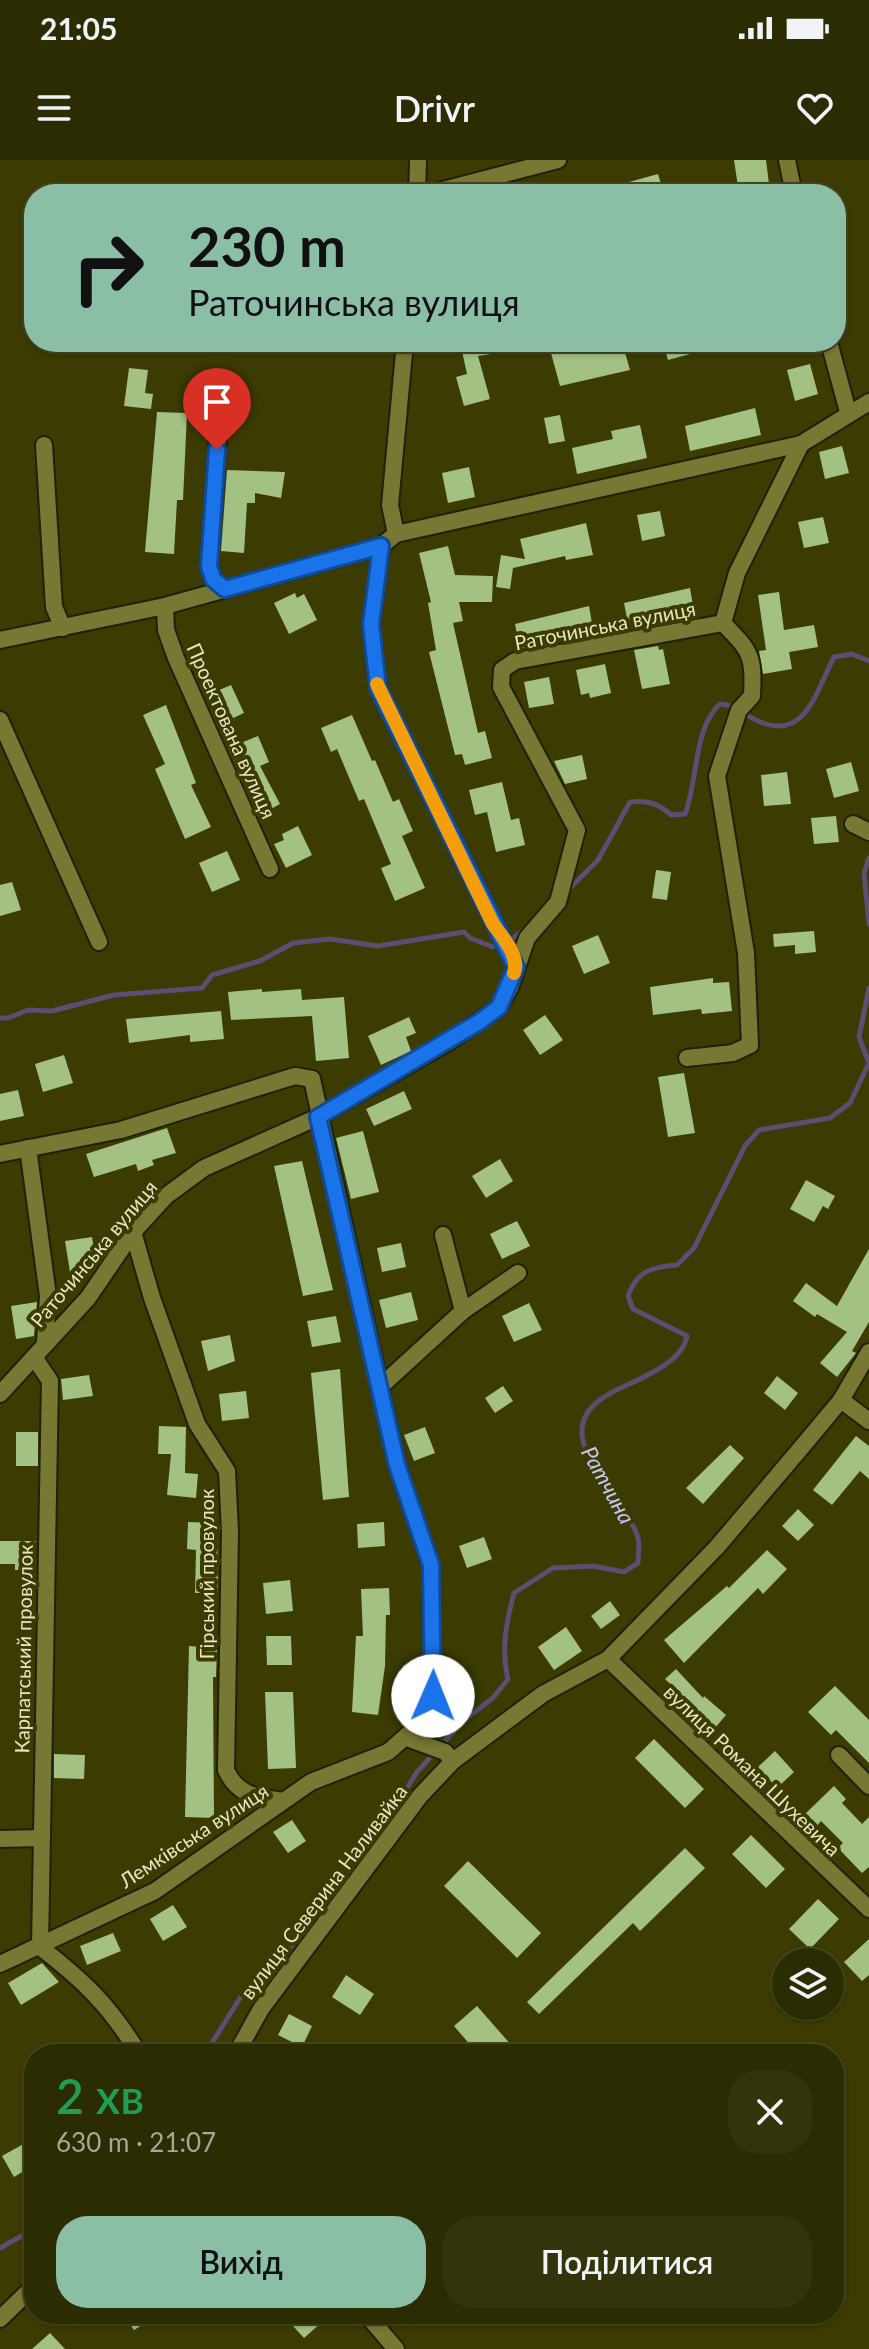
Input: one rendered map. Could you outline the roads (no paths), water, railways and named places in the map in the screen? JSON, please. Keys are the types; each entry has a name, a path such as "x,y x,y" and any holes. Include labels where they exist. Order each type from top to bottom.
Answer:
{"street":[{"path":"417,184 418,160"},
{"path":"466,184 558,160"},
{"path":"787,160 792,184"},
{"path":"396,534 390,505 404,352"},
{"path":"832,352 848,412"},
{"path":"221,391 209,566 213,579 225,589"},
{"name":"Раточинська вулиця","path":"0,640 165,606 381,546 396,534 801,444 848,412 869,402"},
{"name":"Раточинська вулиця","path":"0,1394 88,1298 133,1232 166,1196 204,1168 318,1117 479,1022 499,1007 527,938 558,902 577,830 501,687 502,670 515,661 723,623 743,559 801,444"},
{"path":"44,445 54,607 63,628"},
{"path":"381,546 371,624 378,688 493,924 509,947 516,967"},
{"name":"Проектована вулиця","path":"165,606 166,630 176,658 270,869"},
{"path":"687,1058 733,1053 750,1045 746,953 717,776 739,710 752,696 753,680 750,651 723,623"},
{"path":"0,720 99,942"},
{"path":"853,824 869,832"},
{"path":"0,1154 121,1130 295,1076 312,1079 397,1465 431,1565 433,1696 422,1722 407,1738 428,1744 449,1756"},
{"path":"28,1148 48,1296 45,1342"},
{"name":"Гірський провулок","path":"133,1232 152,1298 197,1424 227,1471 230,1531 226,1770 234,1787 251,1796 283,1801"},
{"path":"443,1235 463,1311"},
{"path":"381,1386 463,1311 518,1273"},
{"name":"вулиця Северина Наливайка","path":"242,2044 261,2009 449,1756 543,1694 608,1659 717,1547 841,1400 869,1352"},
{"name":"Карпатський провулок","path":"34,1357 50,1381 43,1617 40,1947"},
{"path":"841,1400 869,1421"},
{"name":"вулиця Романа Шухевича","path":"608,1659 869,1909"},
{"name":"Лемківська вулиця","path":"0,1964 155,1891 311,1782 388,1752 407,1738"},
{"path":"839,1755 869,1786"},
{"path":"0,1839 42,1838"},
{"path":"40,1947 92,1987 116,2016 133,2044"},
{"path":"0,2319 24,2296"},
{"path":"378,2324 396,2349"}],"waterway":[{"path":"569,889 598,860 630,802 652,803 671,815 685,814 700,741 711,714 720,704 734,707 771,725 785,725 806,712 834,657 852,654 869,661"},
{"name":"Ратчина","path":"869,858 864,873 869,924"},
{"path":"0,1018 28,1010 52,1011 114,995 202,988 212,975 260,961 293,943 330,939 378,946 464,932 470,938 493,947 511,940 525,929"},
{"name":"Ратчина","path":"869,988 859,1037 869,1063"},
{"name":"Ратчина","path":"211,2044 242,1995 299,1939 361,1862 417,1772 464,1720 493,1698 508,1679 505,1636 514,1593 553,1568 593,1566 624,1572 638,1563 638,1538 592,1464 584,1444 582,1426 590,1409 611,1393 667,1363 683,1346 687,1336 633,1309 628,1296 636,1281 646,1272 677,1265 694,1248 745,1146 759,1130 830,1118 850,1103 869,1063"},
{"name":"Ратчина","path":"0,2248 24,2235"}]}
